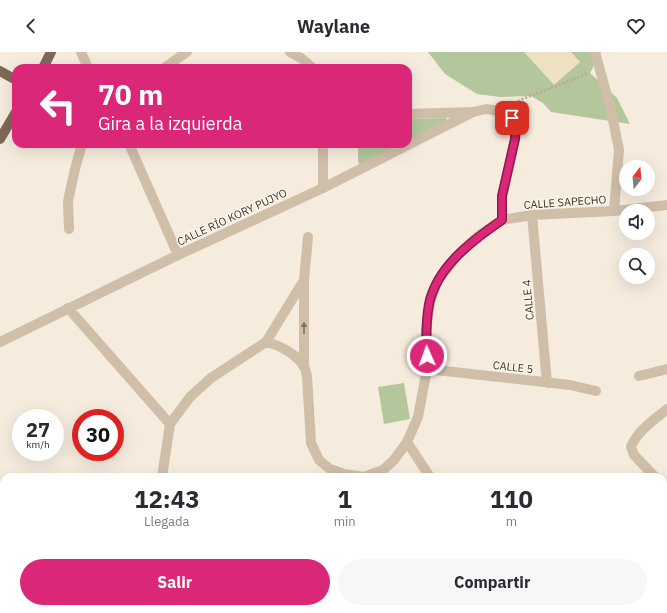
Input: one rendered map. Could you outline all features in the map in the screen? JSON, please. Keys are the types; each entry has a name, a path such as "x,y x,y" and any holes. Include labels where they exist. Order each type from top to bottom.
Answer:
{"main road":[{"path":"45,64 51,52"},
{"path":"0,71 12,78"},
{"path":"0,139 12,119"}],"street":[{"path":"81,52 86,64"},
{"path":"170,64 187,52"},
{"path":"290,52 308,64"},
{"path":"595,52 611,110 619,150 614,211"},
{"path":"412,114 472,112 486,109 507,112 516,125 515,139 502,196 502,220"},
{"name":"CALLE RÍO KORY PUJYO","path":"412,143 472,112"},
{"path":"69,229 68,201 81,148"},
{"path":"131,148 178,255"},
{"path":"322,148 323,188"},
{"name":"CALLE RÍO KORY PUJYO","path":"0,342 178,255 323,188 401,148"},
{"name":"CALLE SAPECHO","path":"374,473 383,470 394,460 407,442 418,417 427,369 426,330 430,302 438,280 458,255 478,237 502,220 532,215 614,211 667,205"},
{"name":"CALLE 4","path":"532,215 547,383"},
{"name":"CALLE SAPECHO","path":"308,237 304,280 304,367 307,376 310,443 319,460 330,469 341,473"},
{"path":"163,473 170,424 190,397 211,378 266,342 304,280"},
{"path":"68,308 170,424"},
{"path":"266,342 275,344 289,352 304,367"},
{"name":"CALLE 5","path":"427,369 570,385 596,391"},
{"path":"639,376 667,369"},
{"path":"649,473 634,455 631,447 638,434 667,409"},
{"path":"407,442 427,473"}],"path":[{"path":"507,112 520,100 590,73"}],"green space":[{"path":"428,52 601,52 590,73 617,98 630,124 551,112 543,103 531,96 500,97 477,94 445,74"},
{"path":"446,118 449,128 412,145 412,119"},
{"path":"358,148 406,148 364,168 358,162"},
{"path":"404,383 410,419 384,424 378,387"}],"shaded area":[{"path":"524,52 571,52 580,62 554,85"}],"route":[{"path":"427,356 426,330 430,302 438,280 458,255 478,237 502,220 502,196 515,139 516,125 512,118"}]}
